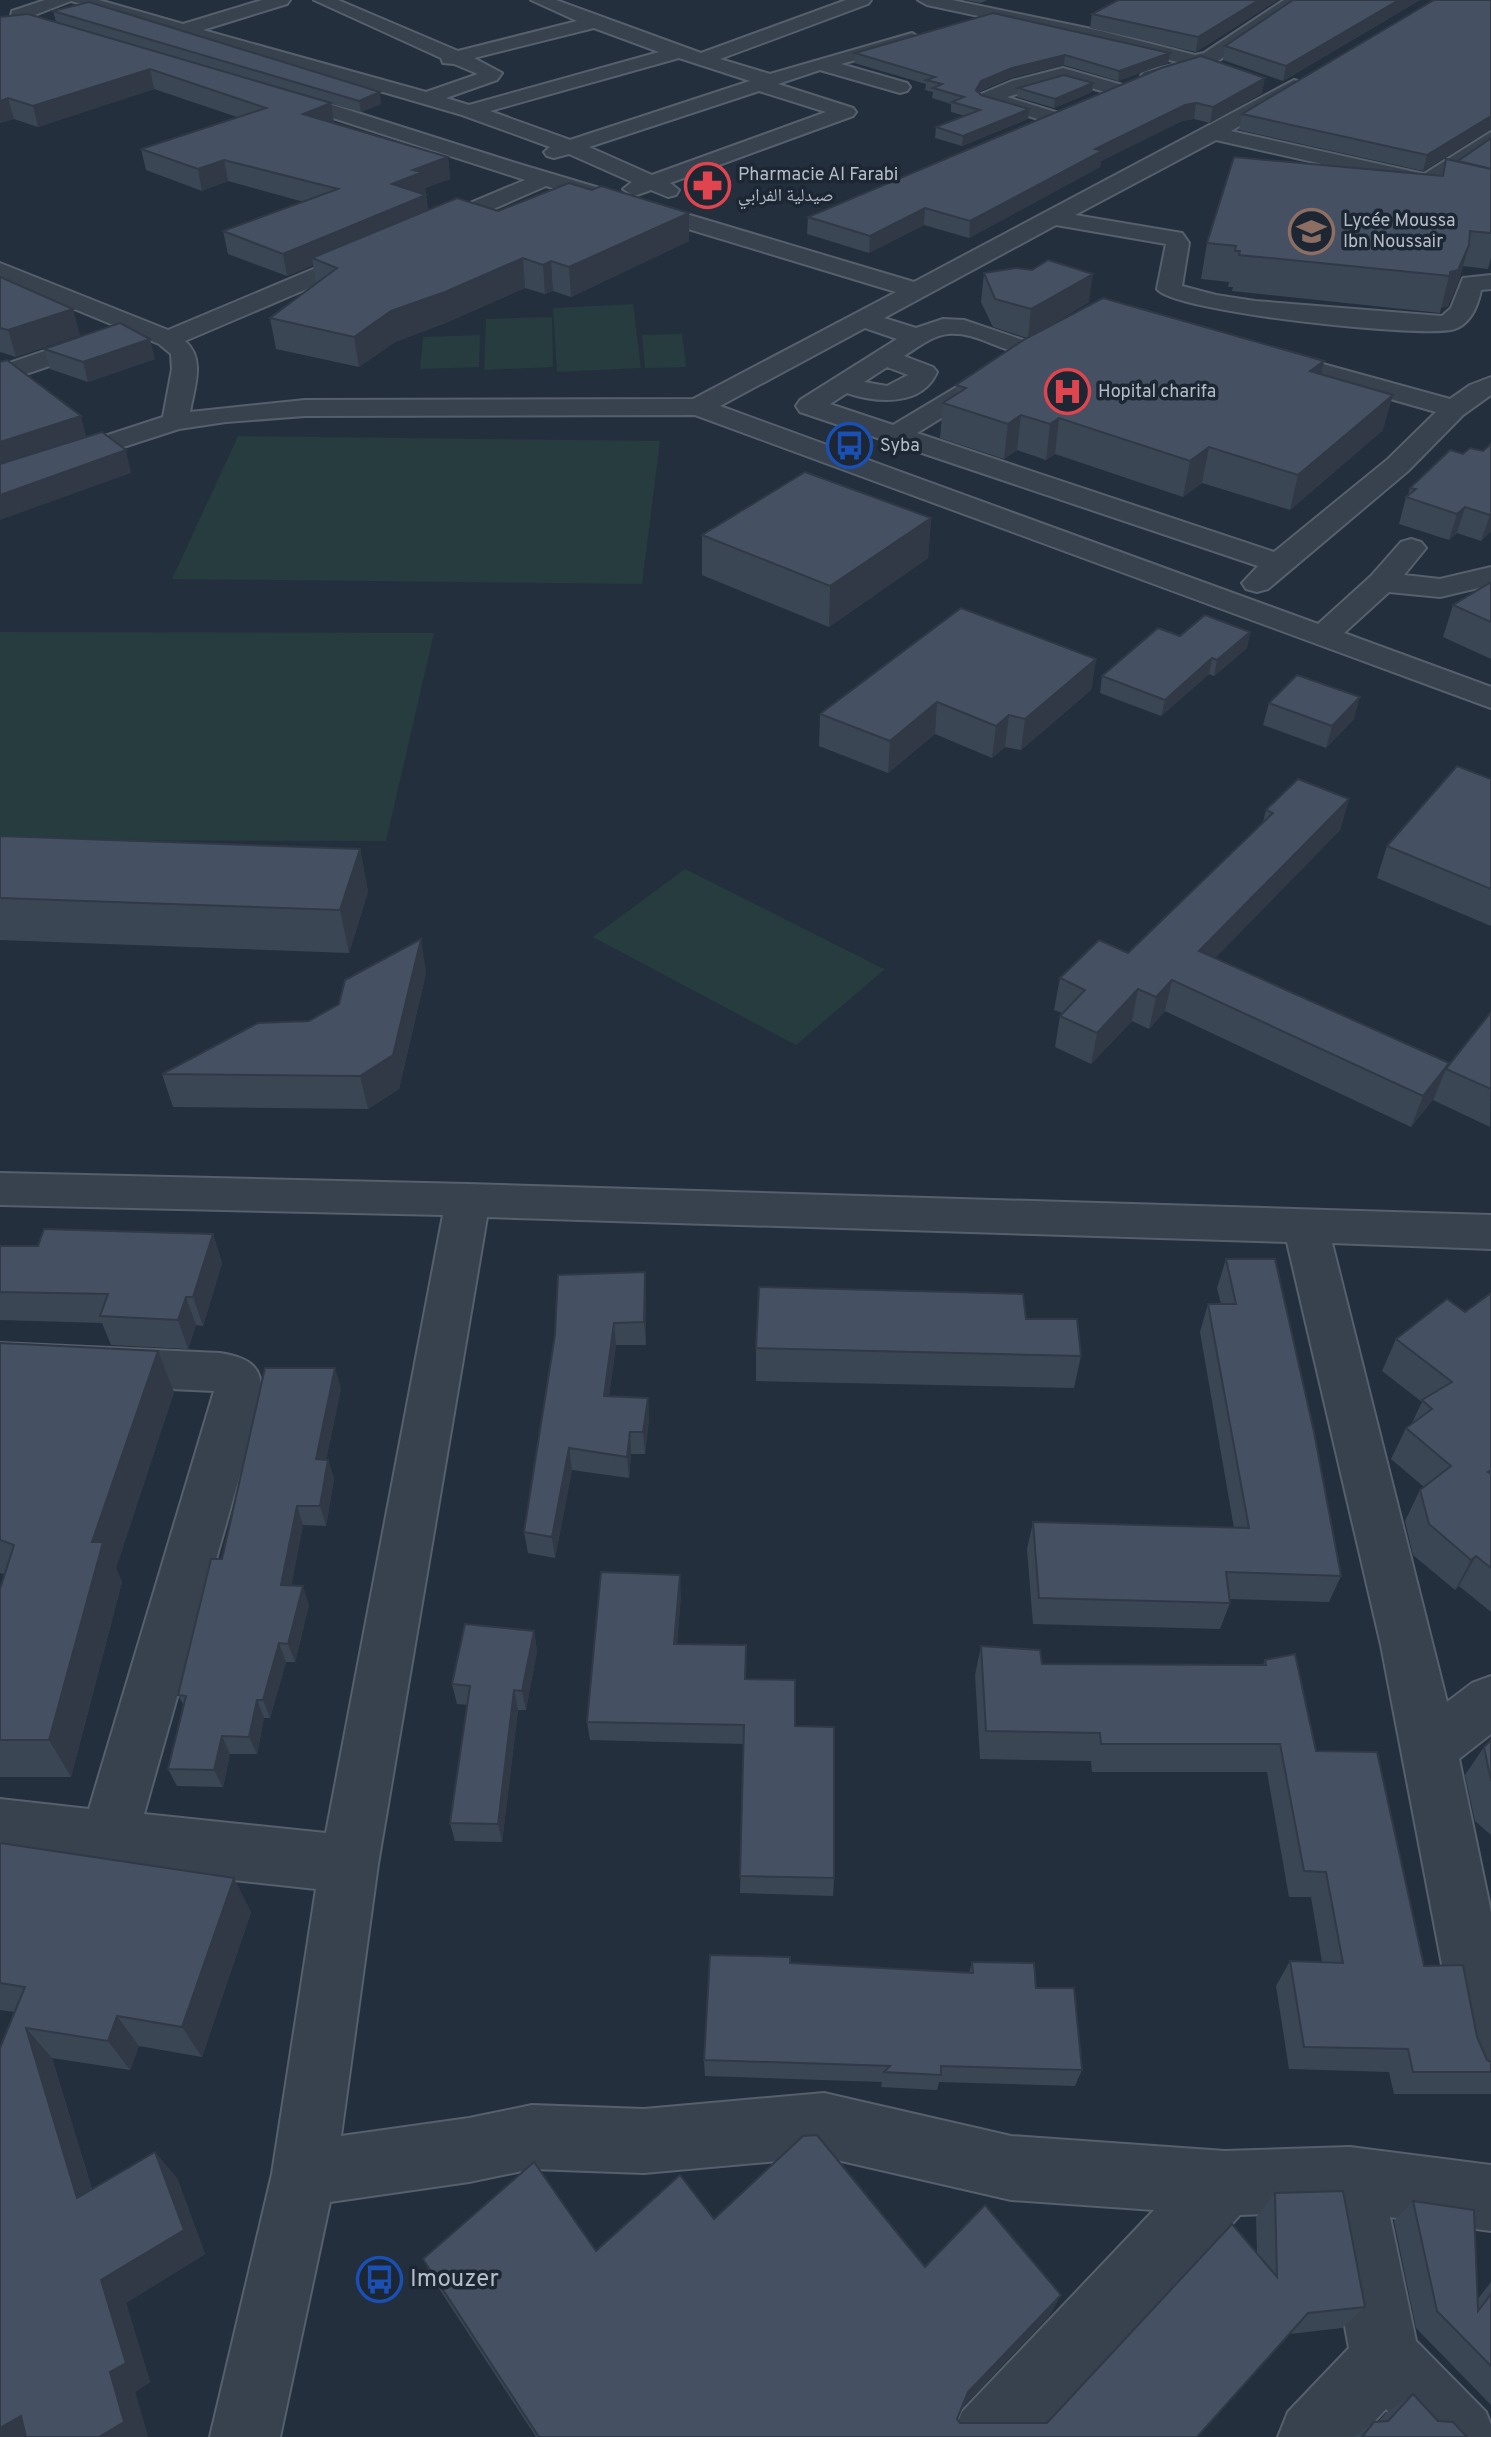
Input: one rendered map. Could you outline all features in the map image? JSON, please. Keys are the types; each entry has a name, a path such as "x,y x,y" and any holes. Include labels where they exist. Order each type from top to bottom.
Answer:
{"street":[{"path":"0,2 48,0"},
{"path":"9,28 18,15 63,0"},
{"path":"79,0 469,111 568,146 693,199"},
{"path":"186,29 281,0"},
{"path":"323,0 493,74 426,99"},
{"path":"540,0 650,43 678,44 700,60 846,112 649,182 613,198"},
{"path":"700,60 862,0"},
{"path":"927,0 1101,37 1226,71"},
{"path":"1094,102 1152,76 1187,68 1196,61 1211,57 1296,0"},
{"path":"138,16 177,7"},
{"path":"951,28 991,14"},
{"path":"427,65 594,22"},
{"path":"9,28 47,27"},
{"path":"511,169 568,146 763,82 925,35"},
{"path":"469,111 678,44"},
{"path":"820,64 900,87"},
{"path":"336,73 266,91 545,179 774,237 915,290"},
{"path":"366,81 396,73"},
{"path":"1031,129 1061,116 988,98 1019,85 1063,74 1119,90"},
{"path":"698,407 1213,133 1311,75"},
{"path":"1256,81 1285,91"},
{"path":"1213,133 1491,195"},
{"path":"1428,181 1491,138"},
{"path":"168,339 545,179"},
{"path":"722,210 766,227 774,237"},
{"path":"1052,218 1174,238 1178,243 1169,289 1193,298 1250,307 1444,324 1452,322 1480,294 1471,283 1491,282"},
{"path":"0,270 168,339 183,352 185,369 175,422"},
{"path":"862,319 917,337"},
{"path":"897,434 1033,351 1055,346 1092,323"},
{"path":"0,375 136,327"},
{"path":"809,406 917,337 938,328 955,327 1033,351"},
{"path":"1242,349 1456,409"},
{"path":"844,384 886,396 895,395 922,377 924,372 885,358"},
{"path":"742,383 1277,563"},
{"path":"1235,604 1277,563 1400,462 1456,409 1491,385"},
{"path":"0,479 175,422 226,414 305,408 698,407 1491,698"},
{"path":"1322,637 1382,582 1411,548"},
{"path":"1382,582 1440,588 1491,576"},
{"path":"0,1189 468,1200 1491,1232"},
{"path":"245,2437 304,2174 349,1864 468,1200"},
{"path":"1305,1226 1408,1645 1491,2059"},
{"path":"0,1362 220,1372 233,1374 239,1382 237,1400 109,1837"},
{"path":"1429,1748 1491,1701"},
{"path":"0,1827 349,1864"},
{"path":"304,2174 469,2150 532,2137 644,2141 824,2125 1011,2168 1225,2183 1350,2179 1491,2198"},
{"path":"1350,2179 1385,2359 1461,2437"},
{"path":"987,2437 1225,2183"},
{"path":"1313,2437 1385,2359"}],"green space":[{"path":"633,304 641,368 557,372 553,308"},
{"path":"552,317 553,367 484,370 486,319"},
{"path":"682,334 686,367 645,368 642,335"},
{"path":"480,335 479,367 420,369 423,337"},
{"path":"238,436 660,441 642,584 172,579"},
{"path":"0,632 434,633 386,841 0,840"},
{"path":"685,869 885,969 796,1045 593,937"}],"building":[{"path":"1118,0 1259,0 1198,37 1092,14"},
{"path":"1293,0 1399,0 1286,66 1225,46"},
{"path":"1434,0 1491,0 1491,116 1427,155 1242,114"},
{"path":"89,2 380,92 359,101 53,11"},
{"path":"993,13 1170,53 1119,71 1065,55 1012,68 981,81 976,90 981,95 1029,109 963,136 936,127 980,110 952,102 964,97 933,88 942,84 926,80 935,77 855,53"},
{"path":"28,14 331,103 303,114 448,157 413,170 423,172 392,184 426,195 283,254 223,231 338,189 224,160 198,169 141,149 266,108 150,69 33,106 8,98 0,101 0,17"},
{"path":"1201,56 1265,78 1213,107 1196,103 1185,105 1095,149 1102,151 970,221 925,208 870,236 808,217 1161,68"},
{"path":"1064,75 1093,83 1055,99 1018,88"},
{"path":"1491,138 1491,169 1458,161"},
{"path":"1234,157 1443,176 1446,159 1491,169 1491,233 1470,231 1469,245 1458,270 1450,272 1450,276 1239,255 1240,251 1235,251 1236,246 1207,243"},
{"path":"569,183 592,190 601,186 689,213 569,267 551,261 543,265 523,258 445,292 391,311 354,337 270,318 337,268 312,258 457,198 498,211"},
{"path":"1048,260 1093,274 1031,309 995,299 984,273 1016,268 1032,270"},
{"path":"0,277 73,309 8,330 0,328"},
{"path":"1103,298 1324,361 1310,371 1393,395 1298,475 1209,447 1190,461 1059,418 1050,424 1021,415 1008,424 943,403 966,388 956,385 1025,339"},
{"path":"120,323 150,339 83,362 44,349"},
{"path":"7,360 81,416 0,442 0,362"},
{"path":"102,432 126,450 0,495 0,464"},
{"path":"1491,444 1490,515 1465,507 1457,514 1406,497 1416,489 1410,488 1450,450 1463,454 1470,448 1483,451"},
{"path":"805,472 931,518 830,586 702,535"},
{"path":"1491,582 1491,622 1453,605"},
{"path":"961,608 1096,659 1025,719 1009,715 996,726 937,702 890,741 820,714"},
{"path":"1205,615 1250,632 1217,660 1212,658 1165,700 1102,676 1158,628 1180,636"},
{"path":"1297,675 1360,697 1332,726 1269,703"},
{"path":"1457,766 1491,779 1491,889 1387,846"},
{"path":"1298,779 1349,799 1199,951 1449,1063 1423,1096 1172,980 1156,997 1138,989 1097,1033 1060,1016 1085,990 1060,978 1099,940 1128,953 1273,813 1266,810"},
{"path":"0,836 360,849 340,910 0,898"},
{"path":"421,939 393,1055 360,1076 162,1074 258,1023 309,1021 339,1004 345,980"},
{"path":"1491,1012 1491,1089 1446,1069"},
{"path":"44,1229 213,1234 193,1297 186,1297 178,1320 100,1316 108,1294 0,1292 0,1246 38,1246"},
{"path":"1226,1259 1275,1259 1314,1432 1341,1576 1226,1572 1230,1603 1039,1598 1033,1522 1249,1528 1208,1304 1236,1304"},
{"path":"645,1272 644,1322 614,1323 604,1396 648,1398 643,1432 630,1432 627,1457 569,1448 552,1537 524,1532 555,1335 558,1275"},
{"path":"759,1287 1023,1294 1026,1319 1077,1319 1081,1356 756,1348"},
{"path":"1491,1293 1491,1470 1488,1472 1491,1474 1491,1568 1476,1556 1471,1560 1429,1524 1420,1490 1451,1466 1406,1428 1432,1409 1422,1400 1452,1382 1396,1339 1447,1299 1465,1312"},
{"path":"0,1343 158,1351 92,1542 103,1542 49,1740 0,1740 0,1589 14,1545 0,1540"},
{"path":"265,1368 335,1368 316,1459 328,1460 320,1506 297,1506 281,1585 303,1586 288,1644 279,1643 263,1700 257,1700 249,1737 222,1736 214,1770 168,1769 186,1696 178,1695 211,1559 222,1559"},
{"path":"601,1572 680,1575 674,1644 746,1645 745,1679 795,1680 795,1726 834,1727 834,1878 740,1876 744,1725 587,1722"},
{"path":"465,1624 534,1631 522,1691 514,1690 498,1824 450,1823 470,1686 452,1684"},
{"path":"981,1646 1040,1650 1042,1664 1266,1665 1265,1660 1295,1654 1316,1751 1377,1752 1424,1966 1463,1965 1477,2037 1487,2060 1491,2062 1491,2072 1413,2072 1408,2049 1304,2047 1290,1961 1343,1963 1326,1872 1304,1871 1280,1744 1101,1744 1100,1733 986,1731"},
{"path":"1491,1740 1491,1781 1484,1747"},
{"path":"0,1843 234,1878 182,2027 117,2016 108,2041 26,2028 77,2198 155,2152 184,2230 101,2280 126,2363 110,2372 124,2422 99,2437 26,2437 21,2416 0,2428 0,2048 25,1987 0,1983"},
{"path":"710,1955 790,1957 790,1963 973,1973 972,1962 1034,1963 1036,1988 1074,1988 1082,2070 941,2066 941,2075 884,2072 890,2066 704,2060"},
{"path":"817,2135 925,2267 985,2205 1061,2295 968,2392 957,2419 960,2423 1047,2423 1232,2224 1277,2277 1275,2193 1343,2191 1365,2307 1308,2313 1197,2437 539,2437 423,2259 534,2162 596,2251 680,2175 714,2219 803,2136"},
{"path":"1413,2201 1474,2210 1478,2311 1491,2294 1491,2366 1437,2311"},
{"path":"1413,2394 1438,2421 1453,2422 1467,2437 1362,2437 1374,2422 1388,2421"}],"place":[{"name":"Pharmacie Al Farabi صيدلية الفرابي","path":"707,185"},
{"name":"Lycée Moussa Ibn Noussair","path":"1312,231"},
{"name":"Hopital charifa","path":"1067,392"},
{"name":"Syba","path":"849,446"},
{"name":"Imouzer","path":"379,2280"}]}
